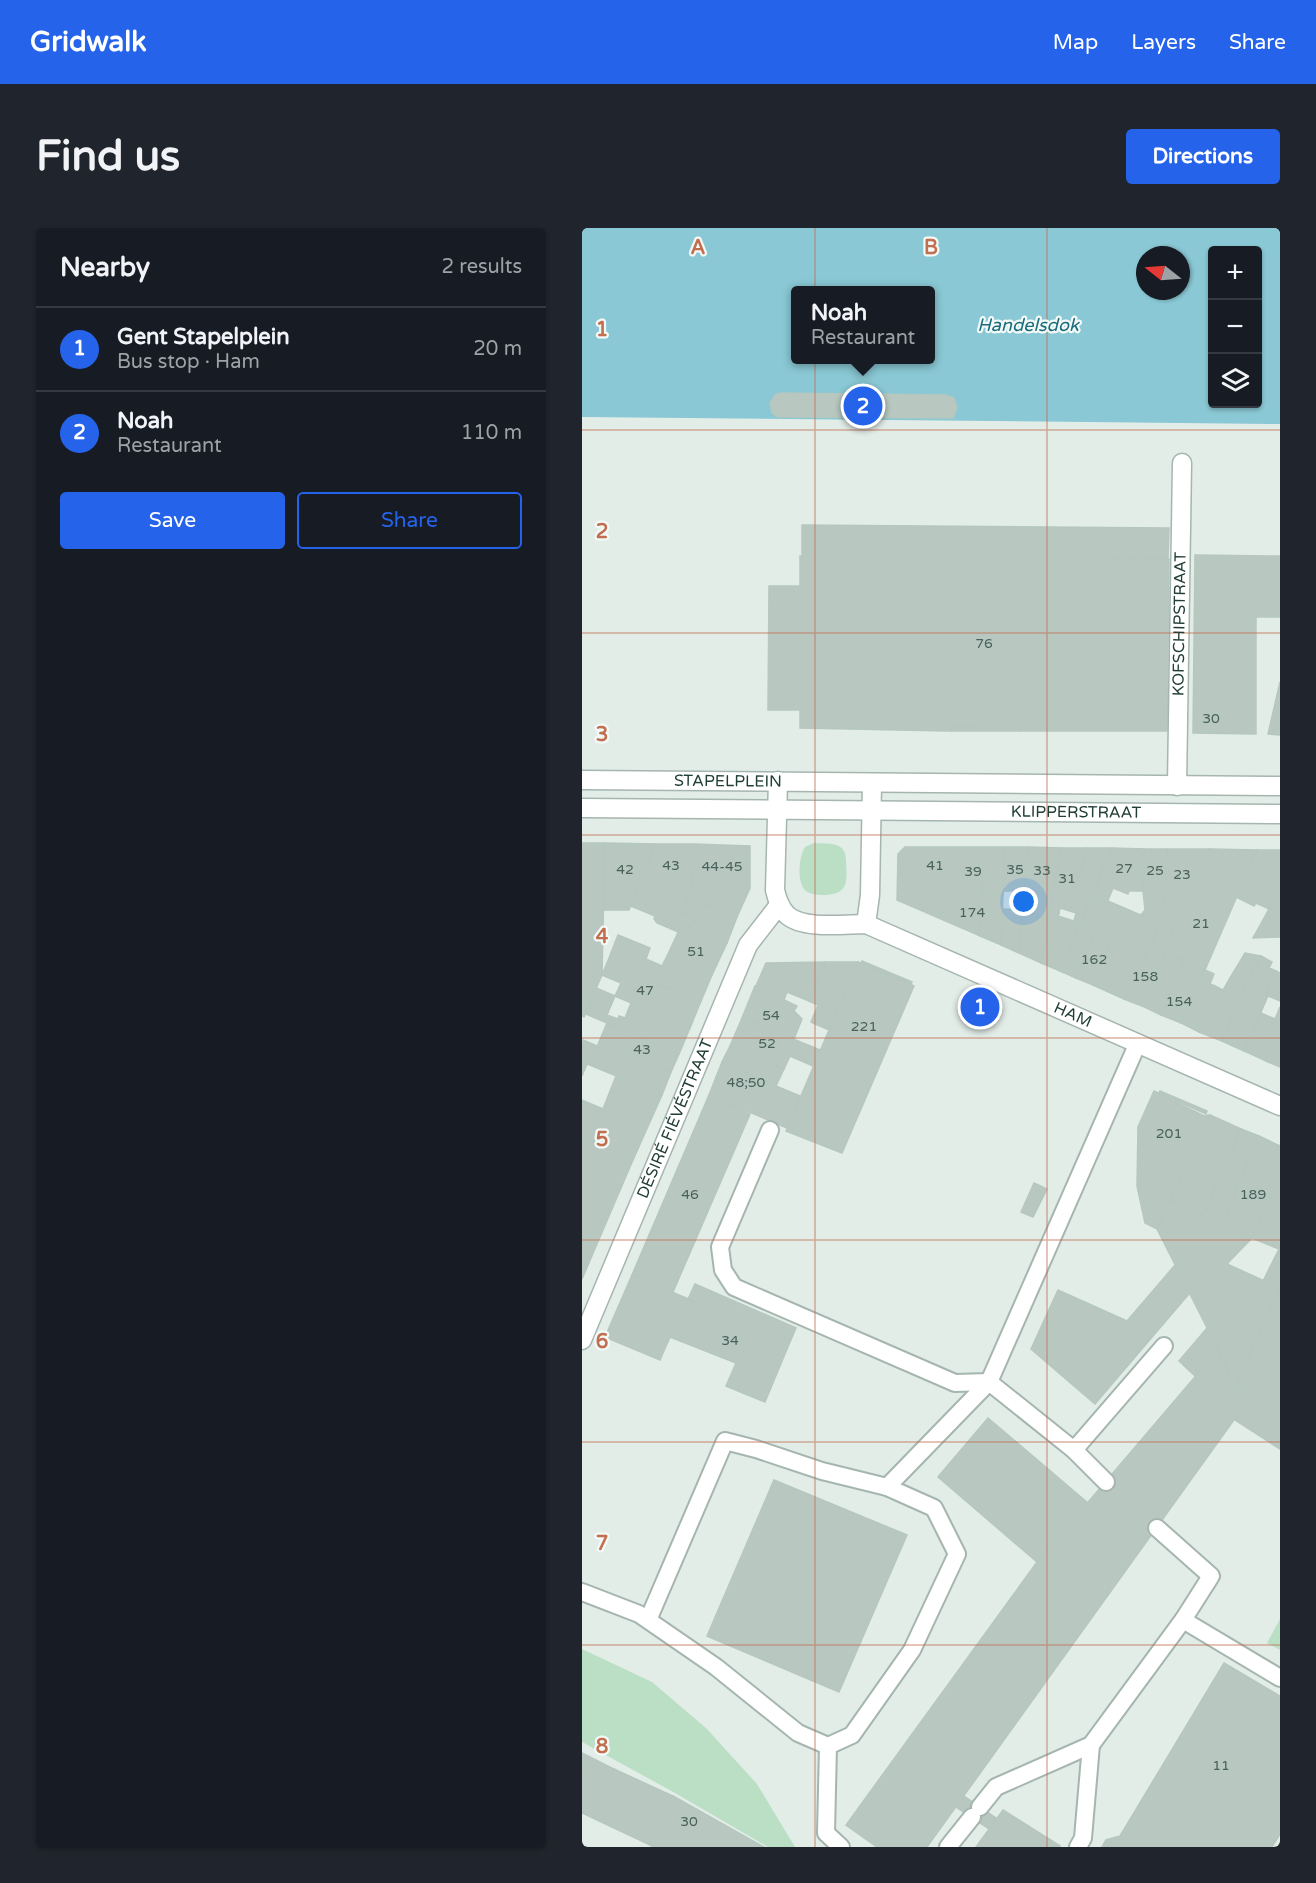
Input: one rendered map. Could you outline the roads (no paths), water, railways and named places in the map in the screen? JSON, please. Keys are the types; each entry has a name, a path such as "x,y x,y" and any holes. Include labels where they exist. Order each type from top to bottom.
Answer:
{"street":[{"name":"KOFSCHIPSTRAAT","path":"1177,786 1182,463"},
{"name":"STAPELPLEIN","path":"582,780 872,783"},
{"path":"657,809 658,780"},
{"path":"778,781 775,890 779,905"},
{"name":"KLIPPERSTRAAT","path":"872,783 1280,786"},
{"path":"866,924 870,895 872,783"},
{"name":"STAPELPLEIN","path":"582,808 872,811"},
{"name":"KLIPPERSTRAAT","path":"872,811 1280,814"},
{"name":"HAM","path":"779,905 788,916 800,922 814,925 866,924 1280,1106"},
{"name":"DÉSIRÉ FIÉVÉSTRAAT","path":"582,1340 748,945 779,905"}],"lane":[{"path":"887,1487 989,1382 1137,1045"},
{"path":"770,1130 720,1247 723,1270 734,1287 955,1383 989,1382 1074,1450 1106,1482"},
{"path":"1074,1450 1164,1346"},
{"path":"582,1592 639,1614 716,1667 798,1733 828,1746 852,1735 912,1650 957,1554 934,1508 887,1487 822,1471 725,1441 648,1620"},
{"path":"948,1847 996,1787 1091,1746 1183,1620 1211,1576 1157,1528"},
{"path":"1183,1620 1280,1678"},
{"path":"828,1746 826,1833 841,1847"},
{"path":"1078,1847 1083,1838 1091,1746"}],"water":[{"name":"Handelsdok","path":"582,228 1280,228 1280,424 582,417"}],"place":[{"name":"Noah","path":"863,406"},
{"name":"Gent Stapelplein","path":"980,1007"}]}
